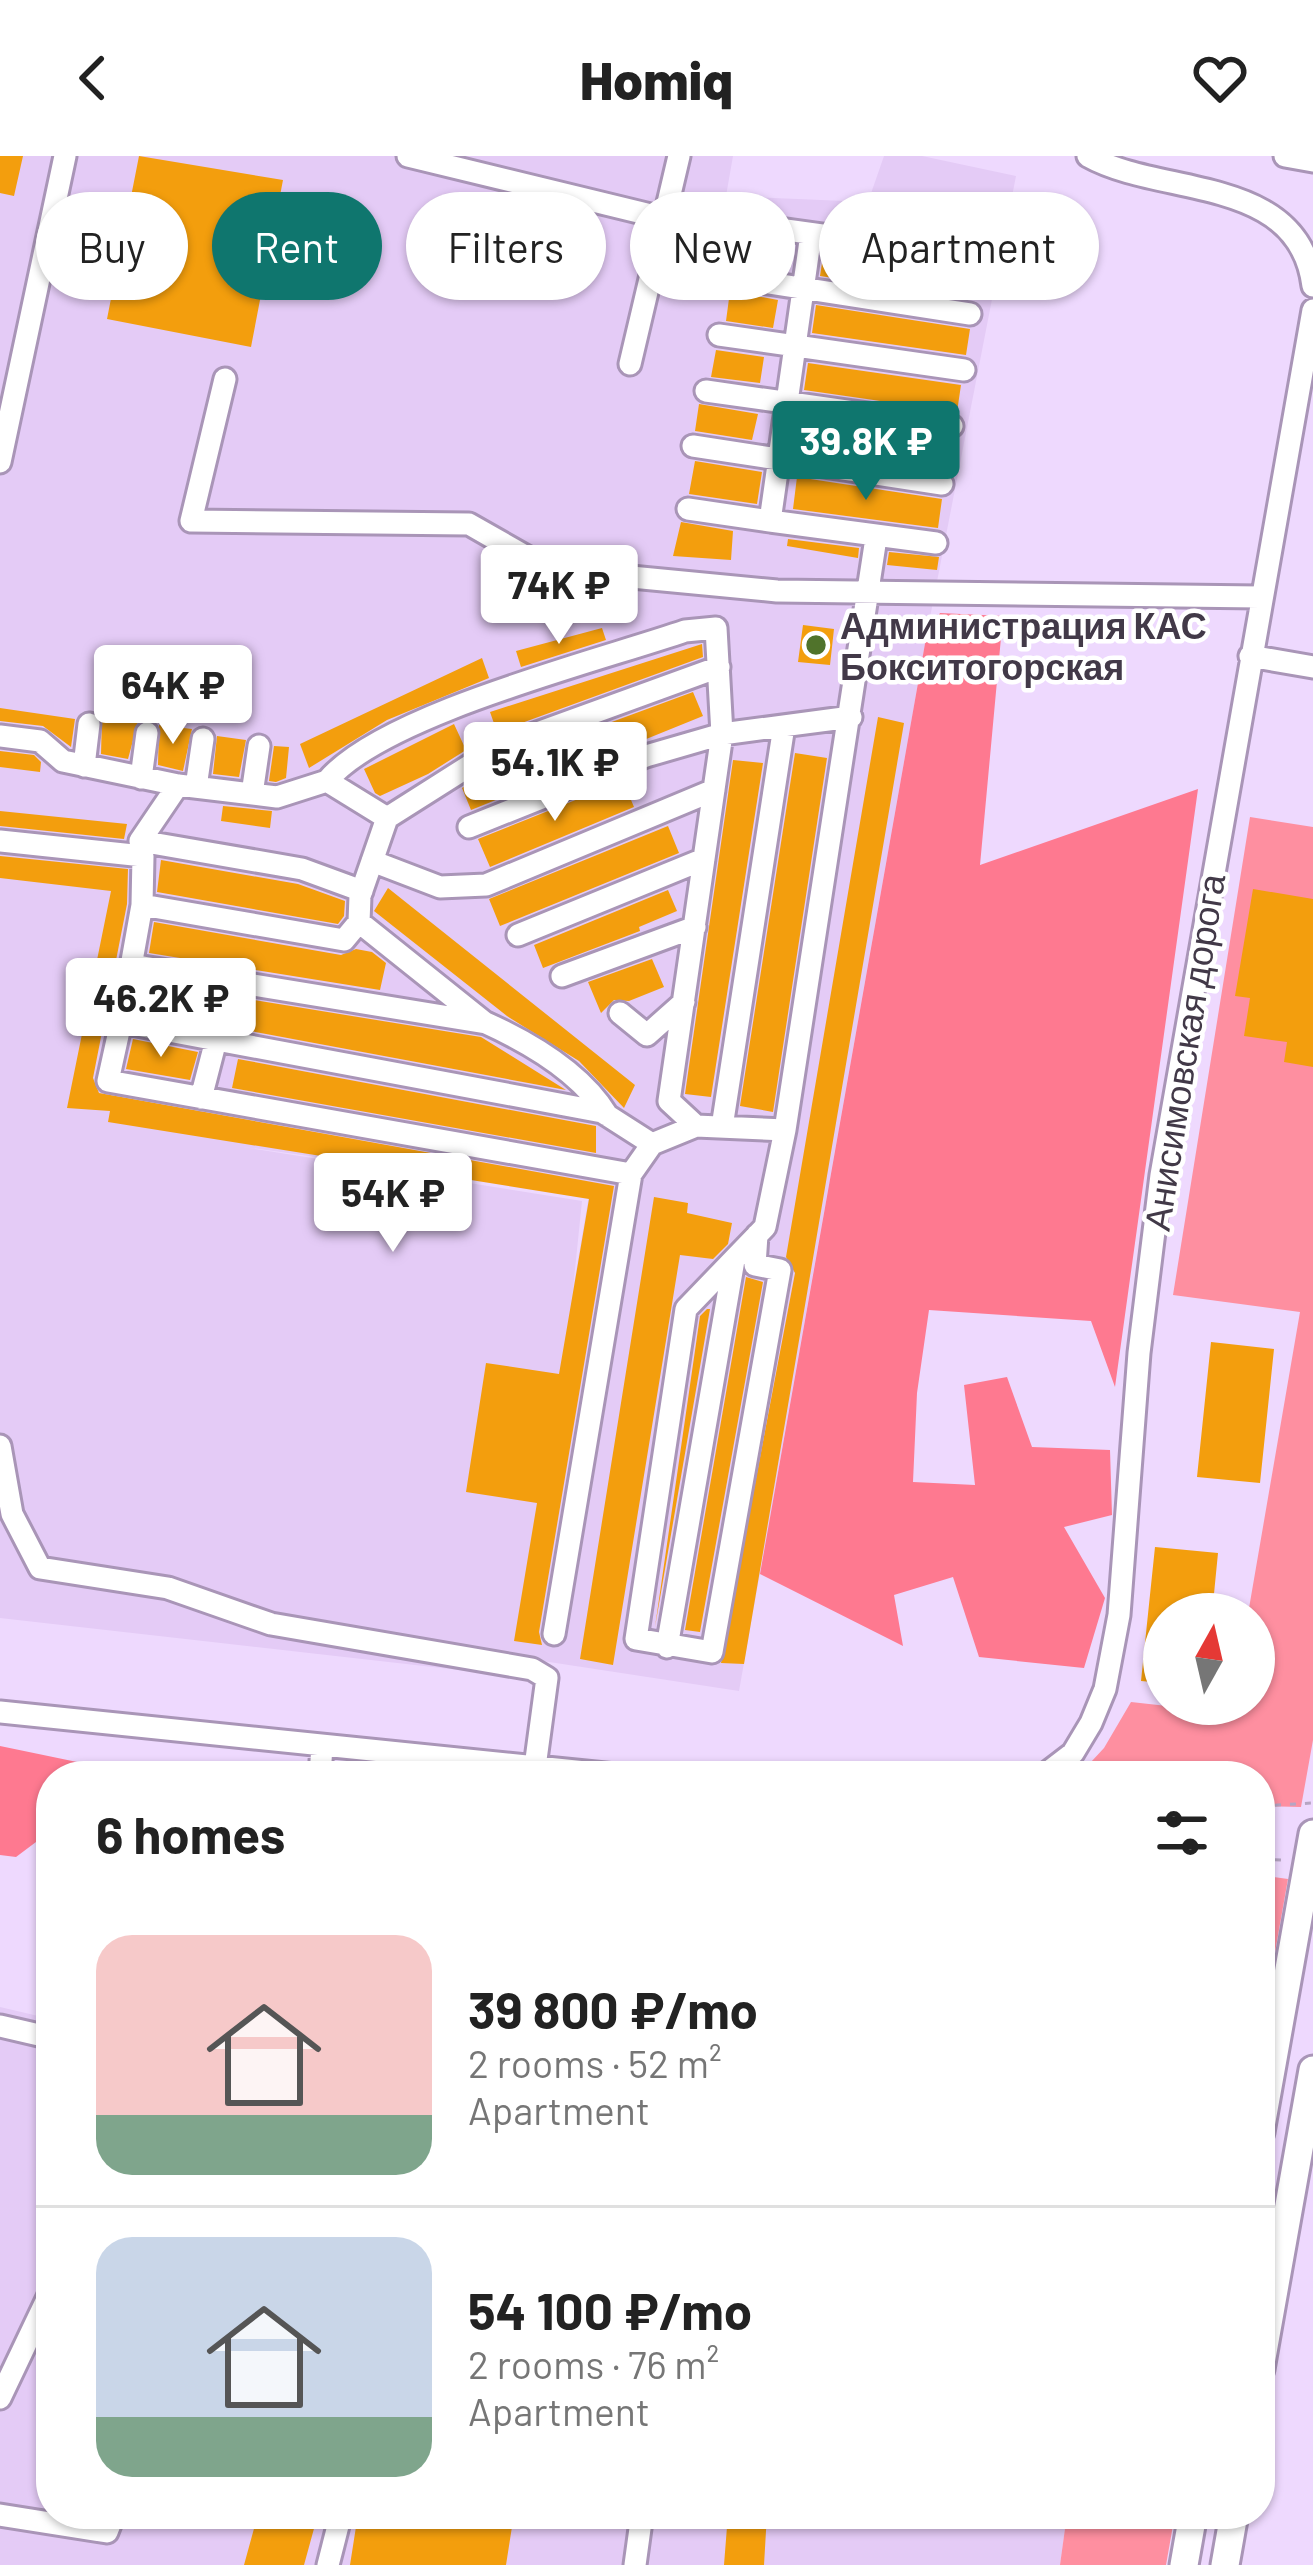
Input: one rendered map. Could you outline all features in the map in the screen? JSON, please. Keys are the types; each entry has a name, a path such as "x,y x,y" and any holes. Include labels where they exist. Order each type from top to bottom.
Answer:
{"main road":[{"path":"1275,2052 1312,1854"},
{"path":"1275,2284 1313,2070"},
{"path":"1184,2565 1190,2529"},
{"path":"1225,2565 1231,2529"}],"street":[{"path":"0,462 65,156"},
{"path":"408,156 630,210"},
{"path":"670,192 679,156"},
{"path":"1088,156 1243,202 1302,232 1313,286"},
{"path":"1285,156 1313,161"},
{"path":"795,232 819,235"},
{"path":"770,521 811,234"},
{"path":"795,289 970,314"},
{"path":"630,364 645,300"},
{"name":"Анисимовская дорога","path":"1063,1761 1091,1724 1106,1689 1120,1615 1149,1263 1313,310"},
{"path":"719,334 964,370"},
{"path":"225,380 191,520 469,524 548,569 777,591 1261,597"},
{"path":"706,391 952,426"},
{"path":"693,446 942,484"},
{"path":"1286,454 1313,450"},
{"path":"688,508 936,543"},
{"path":"757,1235 755,1265 780,1270 712,1652 636,1640 686,1309 757,1235 765,1227 785,1130 876,538"},
{"path":"0,736 40,741 64,761 84,766 187,786 277,796 327,782 341,764 451,707 685,631 716,628 722,734 669,1101 696,1126"},
{"path":"1250,656 1313,667"},
{"path":"142,905 344,940 358,922 362,891 387,818 499,747 719,668"},
{"path":"470,827 646,756 722,734 851,717"},
{"path":"84,766 88,724"},
{"path":"722,1127 784,726"},
{"path":"141,778 147,733"},
{"path":"203,740 187,786 141,848 142,905 108,1082 631,1174"},
{"path":"252,794 259,746"},
{"path":"327,782 387,818"},
{"path":"372,861 440,887 486,885 714,790"},
{"path":"0,841 141,848 302,869 362,891"},
{"path":"518,935 704,859"},
{"path":"358,922 484,1022 526,1041 598,1100 608,1115"},
{"path":"562,976 694,927"},
{"path":"131,964 484,1022"},
{"path":"620,1013 647,1035 684,1002"},
{"path":"121,1022 608,1115 652,1144"},
{"path":"201,1098 216,1040"},
{"path":"554,1634 631,1174 652,1144 696,1126 785,1130"},
{"path":"667,1646 734,1259"},
{"path":"0,1447 12,1514 40,1568 168,1588 271,1624 532,1669 547,1678 536,1761"},
{"path":"0,1712 474,1761"},
{"path":"321,1761 322,1746"},
{"path":"0,2026 36,2035"},
{"path":"0,2398 36,2322"},
{"path":"0,2515 36,2521"},
{"path":"328,2565 337,2529"},
{"path":"635,2565 640,2529"}],"path":[{"path":"1275,1805 1313,1803"}],"shaded area":[{"path":"0,156 733,156 727,192 630,192 630,300 795,300 795,199 819,200 819,300 992,300 926,638 739,1691 523,1658 520,1677 0,1618","holes":["237,1146 589,1195 573,1289 582,1201"]},
{"path":"884,156 922,156 1016,176 1013,192 871,192"},
{"path":"940,613 1003,616 980,865 1198,789 1115,1387 1091,1321 929,1310 917,1393 913,1482 975,1485 964,1385 1007,1377 1032,1447 1110,1450 1112,1515 1064,1527 1105,1598 1084,1668 979,1657 953,1577 894,1595 903,1646 760,1574 926,638"},
{"path":"1250,817 1313,827 1313,1740 1301,1807 1275,1806 1275,1761 1092,1761 1131,1702 1143,1703 1143,1725 1275,1725 1275,1593 1252,1593 1300,1312 1173,1295"},
{"path":"0,1746 72,1761 36,1761 36,1842 16,1857 0,1855"},
{"path":"1275,1877 1288,1879 1275,1952"},
{"path":"0,2007 36,2015 36,2529 1065,2529 1060,2565 0,2565"},
{"path":"1065,2529 1172,2529 1166,2565 1060,2565"}],"building":[{"path":"0,156 23,156 14,196 0,193"},
{"path":"139,156 283,180 281,192 212,192 212,300 260,300 251,347 107,319 111,300 188,300 188,192 132,192"},
{"path":"729,300 778,300 773,328 726,321"},
{"path":"816,305 970,329 966,355 812,333"},
{"path":"716,350 764,357 760,383 711,377"},
{"path":"808,363 961,385 957,412 804,390"},
{"path":"699,404 758,414 752,440 695,431"},
{"path":"800,419 953,441 949,471 796,447"},
{"path":"695,461 762,472 757,504 689,494"},
{"path":"797,477 942,499 938,528 793,509"},
{"path":"681,522 733,531 731,560 673,556"},
{"path":"788,539 859,548 858,558 787,546"},
{"path":"889,552 939,557 937,570 887,565"},
{"name":"Администрация КАС Бокситогорская","path":"803,625 834,629 830,665 798,662"},
{"path":"602,628 606,640 521,667 516,651"},
{"path":"702,644 703,657 497,732 490,712"},
{"path":"482,658 489,678 387,720 309,768 300,744"},
{"path":"693,692 703,716 471,810 462,788 506,761"},
{"path":"0,708 75,719 71,747 43,726 0,721"},
{"path":"102,717 138,722 128,759 101,754"},
{"path":"878,717 904,723 744,1664 721,1663 795,1273 786,1257"},
{"path":"454,724 466,750 428,774 380,796 375,793 364,769"},
{"path":"159,725 192,729 183,771 158,765"},
{"path":"217,736 246,740 239,777 213,774"},
{"path":"274,746 289,747 286,778 276,782 269,781"},
{"path":"0,751 34,755 41,762 40,772 0,767"},
{"path":"795,753 827,758 773,1112 740,1106"},
{"path":"733,760 763,763 711,1097 685,1094"},
{"path":"623,781 634,807 490,867 478,839"},
{"path":"223,806 272,811 270,828 221,821"},
{"path":"0,811 127,824 124,839 0,826"},
{"path":"668,826 679,853 500,926 489,899"},
{"path":"0,856 128,869 127,904 93,1078 99,1093 614,1186 539,1632 542,1645 514,1641 537,1503 466,1492 486,1363 559,1374 589,1199 108,1122 110,1111 67,1108 111,891 0,878"},
{"path":"161,860 298,884 345,901 344,916 338,924 157,892"},
{"path":"388,888 635,1085 624,1108 579,1061 507,1016 374,911"},
{"path":"1253,889 1313,899 1313,1067 1284,1062 1287,1042 1244,1036 1250,998 1235,996"},
{"path":"668,890 677,911 639,927 640,931 543,968 534,945"},
{"path":"154,922 341,955 356,949 372,952 386,963 380,990 149,953"},
{"path":"652,959 664,987 629,1001 614,1000 601,1013 588,982"},
{"path":"143,982 481,1037 566,1090 138,1010"},
{"path":"133,1039 198,1052 190,1080 126,1069"},
{"path":"238,1059 596,1126 596,1153 232,1088"},
{"path":"654,1197 688,1203 687,1213 732,1223 728,1244 713,1259 680,1255 613,1665 580,1659"},
{"path":"746,1277 763,1282 700,1632 685,1630"},
{"path":"710,1309 655,1627 700,1316"},
{"path":"1211,1342 1274,1349 1260,1483 1197,1477"},
{"path":"1155,1547 1218,1553 1214,1593 1150,1593"},
{"path":"254,2529 314,2529 304,2565 244,2565"},
{"path":"356,2529 512,2529 506,2565 350,2565"},
{"path":"727,2529 766,2529 764,2565 724,2565"}],"place":[{"name":"Администрация КАС Бокситогорская","path":"816,645"}]}
